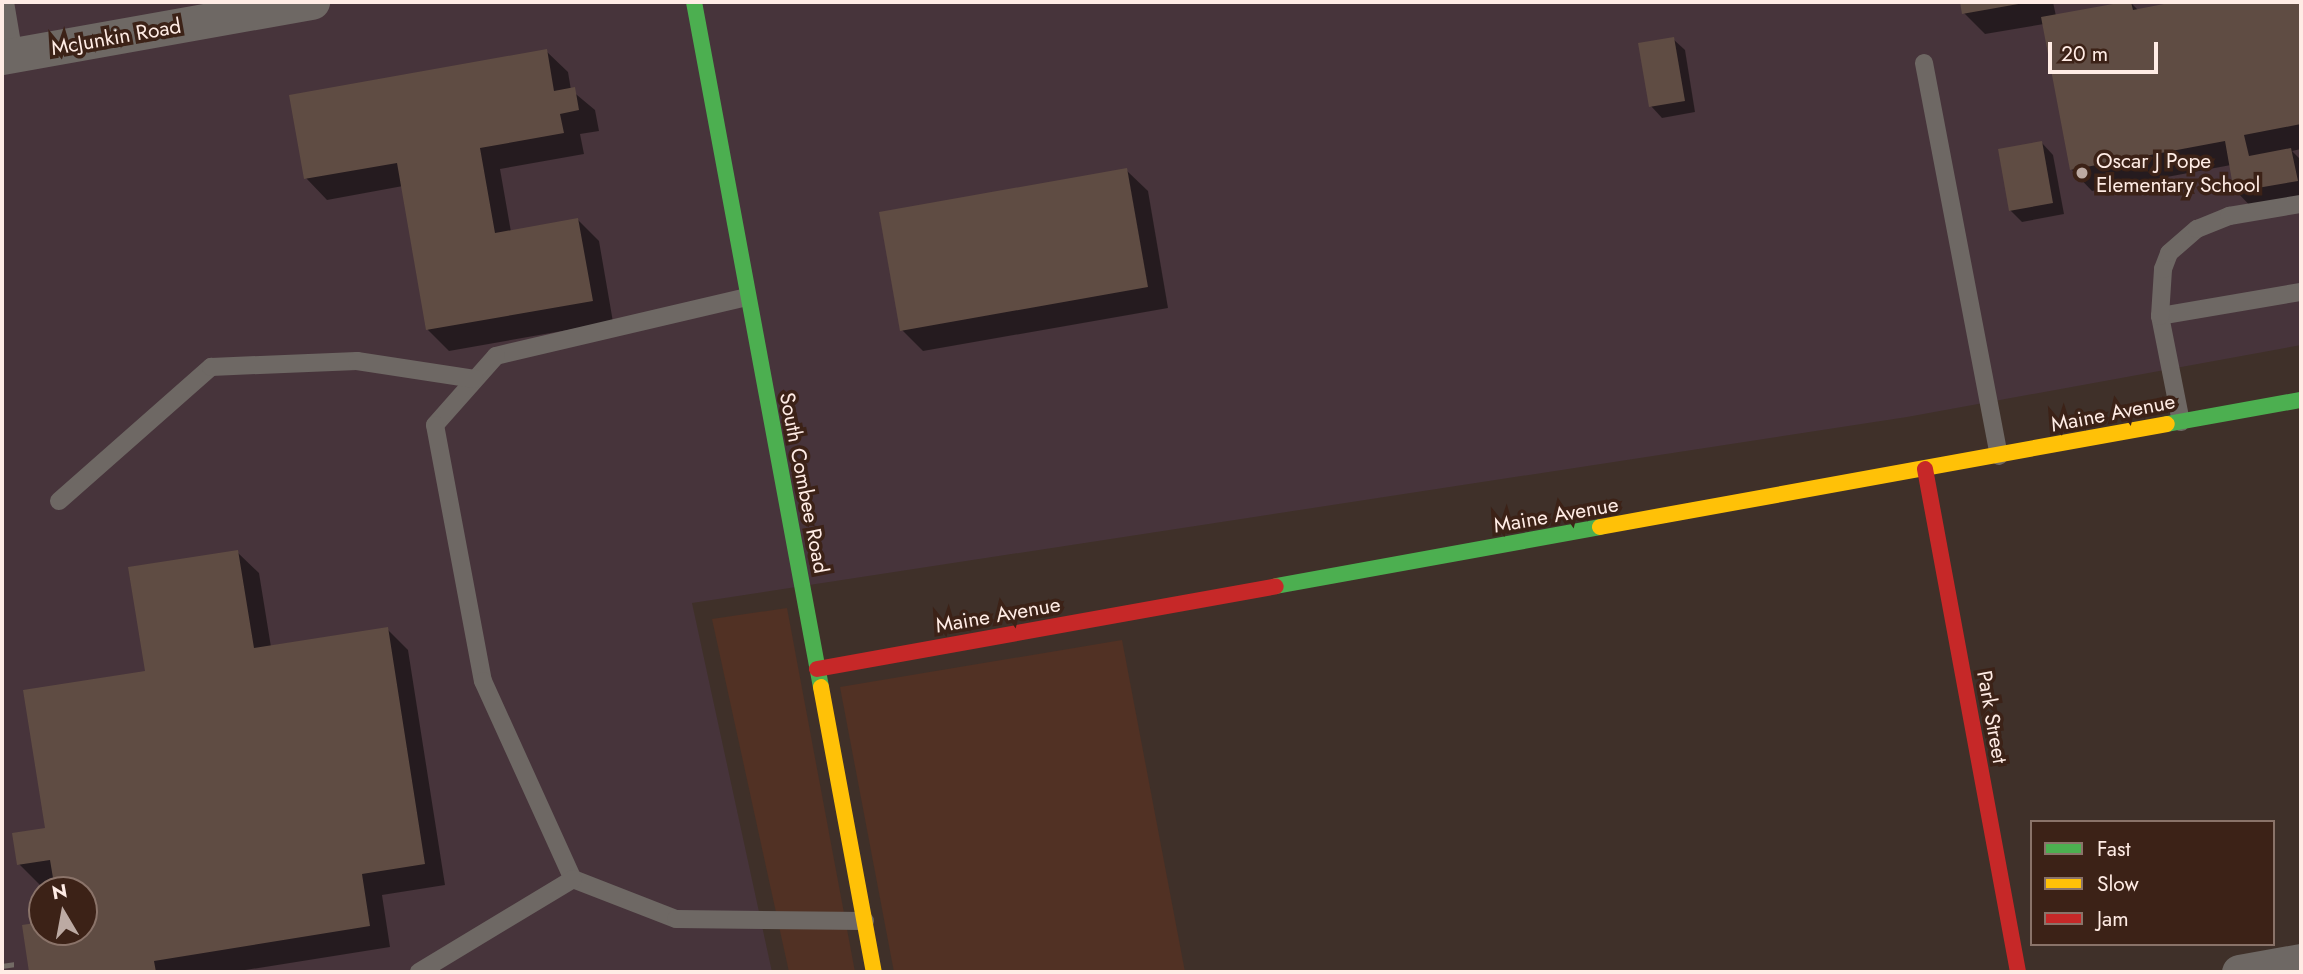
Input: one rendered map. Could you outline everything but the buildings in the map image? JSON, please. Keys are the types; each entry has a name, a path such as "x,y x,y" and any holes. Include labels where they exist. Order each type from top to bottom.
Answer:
{"street":[{"name":"McJunkin Road","path":"8,56 312,2"},
{"name":"South Combee Road","path":"694,2 874,972"},
{"name":"Maine Avenue","path":"817,669 2301,400"},
{"name":"Park Street","path":"1925,469 2018,972"},
{"path":"2239,972 2301,961"}],"lane":[{"path":"5,2 8,56"},
{"path":"1924,63 1999,456"},
{"path":"2181,422 2160,316 2163,269 2181,239 2229,216 2301,204"},
{"path":"2160,316 2301,292"},
{"path":"747,298 496,356 435,425 483,681 573,879 676,919 865,921"},
{"path":"59,501 211,367 357,361 475,379"},
{"path":"419,972 573,879"}],"shaded area":[{"path":"2,2 2301,2 2301,345 1907,417 692,603 772,972 2,972"},
{"path":"787,608 855,972 789,972 712,619"},
{"path":"1122,640 1185,972 894,972 840,687"}],"railway":[{"path":"2,966 16,964"}],"traffic: fast":[{"path":"694,2 821,687"},
{"path":"2167,424 2301,400"},
{"path":"1276,586 1600,527"}],"traffic: slow":[{"path":"1600,527 2167,424"},
{"path":"821,687 874,972"}],"traffic: jam":[{"path":"1925,469 2018,972"},
{"path":"817,669 1276,586"}],"place":[{"name":"Oscar J Pope Elementary School","path":"2082,173"}]}
